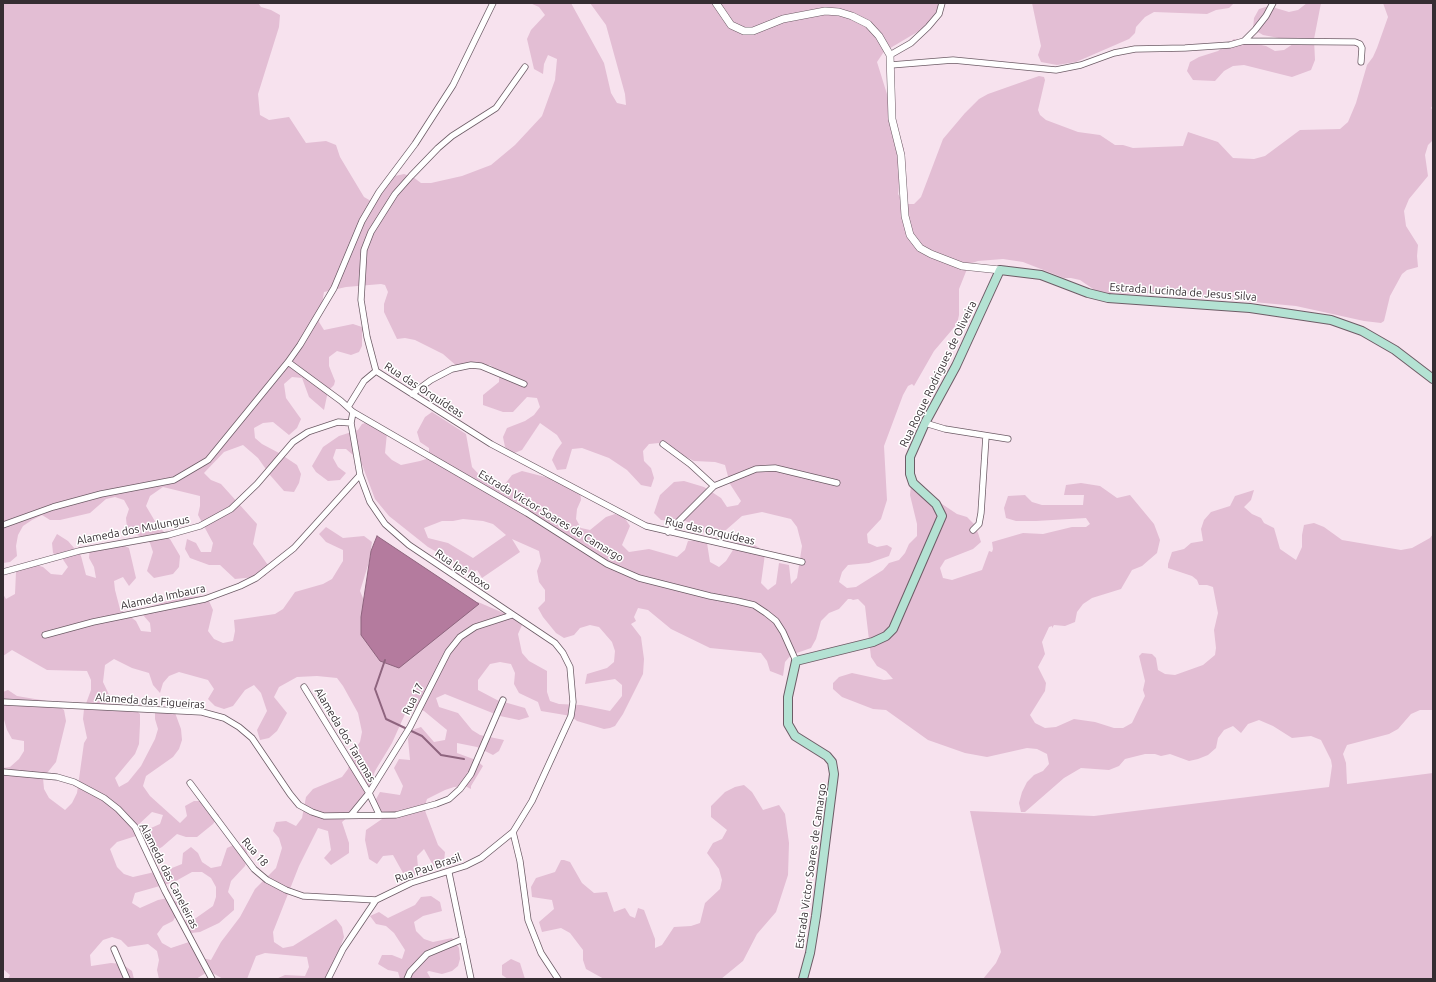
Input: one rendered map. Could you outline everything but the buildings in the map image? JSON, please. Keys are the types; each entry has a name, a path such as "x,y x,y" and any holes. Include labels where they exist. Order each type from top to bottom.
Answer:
{"main road":[{"name":"Estrada Lucinda de Jesus Silva","path":"1000,270 1041,275 1088,293 1108,298 1250,308 1331,320 1356,328 1388,346 1433,379"},
{"name":"Rua Roque Rodrigues de Oliveira","path":"796,661 873,642 886,636 893,629 942,516 936,504 913,482 910,474 910,457 925,423 956,366 1000,270"},
{"name":"Estrada Victor Soares de Camargo","path":"796,661 788,697 788,724 795,736 827,756 832,762 834,774 818,901 810,953 803,979"}],"street":[{"path":"3,525 53,507 101,494 174,480 191,472 208,460 288,362 334,288 354,237 379,192 415,144 453,85 493,3"},
{"name":"Estrada Lucinda de Jesus Silva","path":"716,3 731,25 744,31 752,31 798,15 825,11 839,12 852,16 868,24 879,36 890,55 890,105 901,155 905,216 910,235 920,248 930,254 962,266 1000,270"},
{"path":"890,55 910,43 928,27 938,14 942,3"},
{"path":"1244,41 1266,16 1273,3"},
{"path":"891,66 953,60 1056,70 1081,65 1114,53 1135,48 1184,48 1230,45 1244,41 1355,42 1360,44 1362,48 1361,62"},
{"name":"Rua das Orquídeas","path":"525,67 496,108 448,140 411,176 395,194 370,232 364,250 361,300 367,338 376,371 491,444 556,480 646,526 802,562"},
{"name":"Estrada Victor Soares de Camargo","path":"288,362 353,412 527,513 607,564 639,578 754,606 776,620 784,632 796,661"},
{"path":"412,394 431,380 452,369 470,365 481,366 524,384"},
{"path":"348,407 364,381 376,371"},
{"path":"351,423 353,412"},
{"name":"Alameda dos Mulungus","path":"3,572 79,551 168,535 200,526 231,509 257,484 293,442 308,432 338,422 351,423"},
{"name":"Rua Ipê Roxo","path":"351,423 360,475 370,502 385,524 409,545 546,635 563,653 570,667"},
{"path":"925,423 945,429 1008,439"},
{"path":"973,530 979,524 981,513 986,436"},
{"path":"663,444 690,464 714,486"},
{"path":"668,532 714,486 764,468 775,468 837,483"},
{"name":"Alameda Imbaura","path":"45,635 93,622 205,599 240,586 256,578 294,548 360,475"},
{"name":"Rua 17","path":"351,815 369,793 410,727 448,652 460,637 475,627 512,614"},
{"name":"Rua Pau Brasil","path":"376,900 411,883 449,873 481,858 513,832 532,801 570,716 573,694 570,667"},
{"name":"Alameda dos Tarumas","path":"304,687 369,793 380,814"},
{"name":"Alameda das Figueiras","path":"3,702 202,712 224,718 239,727 252,738 299,805 324,816 380,814 396,815 449,799 460,789 471,774 503,700"},
{"name":"Alameda das Caneleiras","path":"3,772 57,777 74,782 100,795 118,809 134,827 165,891 212,979"},
{"name":"Rua 18","path":"190,783 245,858 254,869 267,880 286,890 303,896 376,900"},
{"path":"513,832 520,861 528,920 541,953 558,979"},
{"path":"449,873 471,979"},
{"path":"328,979 343,949 376,900"},
{"path":"407,979 410,972 427,954 463,939"},
{"path":"114,949 127,979"}],"shaded area":[{"path":"3,3 258,3 261,7 280,15 279,27 258,94 260,115 269,120 289,117 306,143 326,141 336,145 340,157 364,197 371,201 386,182 395,176 404,174 413,177 421,183 431,183 462,176 491,165 515,145 542,116 555,80 557,59 548,55 544,64 543,74 534,69 527,39 531,30 545,15 539,7 530,3 571,3 604,63 611,93 617,103 626,105 625,94 606,25 590,3 945,3 935,17 919,31 883,53 877,62 904,149 898,194 904,204 914,204 921,197 943,139 965,113 979,99 988,94 1039,76 1044,77 1045,80 1038,110 1040,115 1046,120 1078,132 1100,135 1115,145 1123,145 1133,148 1183,146 1188,132 1218,142 1233,158 1254,159 1265,156 1300,130 1340,129 1348,122 1356,103 1367,65 1377,48 1388,17 1383,3 1433,3 1433,105 1431,108 1433,110 1433,140 1428,145 1425,155 1428,176 1409,199 1404,211 1406,226 1418,245 1418,267 1407,270 1402,274 1390,296 1384,321 1381,323 1364,321 1296,306 1200,297 1172,290 1139,294 1107,293 1096,291 1080,280 1064,278 1023,262 1003,259 978,261 969,264 959,289 959,315 957,324 934,351 914,386 912,384 908,386 903,395 884,446 887,500 881,519 867,534 868,543 877,547 887,545 892,548 889,556 869,563 848,565 842,572 839,582 847,588 856,587 883,570 889,563 899,560 905,553 909,544 917,536 917,524 910,495 911,485 921,484 923,489 939,502 957,514 967,517 974,524 978,533 981,542 973,549 945,560 940,568 943,578 952,580 982,570 989,551 992,552 992,542 1023,533 1043,534 1072,527 1086,527 1090,524 1086,518 1016,521 1006,518 1004,508 1008,496 1025,495 1032,502 1042,505 1083,505 1084,495 1064,495 1066,485 1081,483 1100,486 1117,498 1130,495 1154,524 1160,540 1157,553 1142,566 1132,570 1121,589 1092,598 1083,604 1077,612 1075,622 1065,626 1054,625 1052,628 1052,626 1049,627 1042,642 1045,654 1038,667 1046,683 1045,691 1030,715 1035,723 1045,728 1056,727 1074,719 1095,722 1114,728 1123,728 1132,723 1145,696 1143,690 1145,681 1139,656 1142,653 1152,654 1156,658 1158,670 1165,674 1175,675 1203,665 1215,655 1216,648 1214,630 1218,613 1213,587 1199,585 1197,580 1192,576 1168,568 1168,564 1172,552 1184,549 1191,543 1203,541 1201,529 1204,520 1211,512 1230,506 1235,496 1254,490 1251,500 1244,507 1252,514 1261,518 1264,523 1274,528 1280,549 1296,560 1302,547 1304,525 1314,523 1324,527 1342,540 1401,550 1412,548 1430,538 1433,534 1433,710 1420,710 1411,714 1398,729 1389,734 1347,745 1343,754 1346,763 1347,784 1433,773 1433,979 983,979 996,963 1001,952 970,811 1094,816 1329,787 1332,766 1331,760 1321,740 1311,736 1292,738 1273,726 1259,720 1248,724 1241,733 1233,726 1224,730 1218,738 1216,748 1208,755 1198,759 1189,761 1170,754 1161,756 1155,754 1145,754 1125,759 1119,766 1109,770 1081,768 1064,778 1025,812 1021,812 1019,803 1022,792 1027,782 1034,775 1043,771 1049,764 1047,754 1037,749 1027,748 987,757 965,753 928,740 886,710 873,709 842,697 833,689 833,683 839,677 852,673 884,680 893,679 886,671 877,666 871,657 865,606 858,599 848,599 839,609 829,613 821,621 816,639 811,648 791,655 785,662 783,676 770,671 767,661 761,653 710,648 671,629 648,610 638,608 634,617 636,621 631,624 641,637 644,659 643,674 623,714 615,726 610,728 604,729 577,721 571,716 541,711 538,702 519,693 514,684 515,673 511,664 500,662 490,664 478,680 478,690 497,700 525,708 529,717 519,720 500,716 445,694 436,698 439,707 458,713 472,730 480,735 504,740 499,751 493,755 477,747 457,743 457,753 476,760 483,766 471,786 471,789 465,786 454,787 427,799 424,808 438,845 445,852 444,862 434,867 424,849 417,856 418,867 414,877 403,873 393,855 383,856 377,864 369,859 365,840 366,830 382,819 375,801 380,792 400,795 403,786 394,768 399,759 410,760 408,739 412,730 421,727 434,742 445,740 447,730 424,711 415,708 405,714 392,743 375,771 365,799 359,808 342,822 349,843 349,853 331,865 324,858 331,850 328,831 318,828 299,866 273,932 274,942 283,948 293,946 336,919 342,927 344,937 328,979 276,979 285,975 305,976 309,967 307,957 265,953 256,956 247,979 223,979 209,971 196,979 159,979 157,970 159,960 157,951 148,944 128,947 121,940 112,937 103,940 90,955 91,966 111,963 122,964 132,971 134,979 8,979 10,975 3,969 3,768 10,767 19,759 24,751 24,741 12,739 7,730 3,716 3,692 8,690 17,696 47,701 56,704 64,710 66,721 56,762 43,778 44,789 49,798 65,810 72,803 77,793 84,743 87,738 83,719 84,709 91,690 91,680 87,671 47,670 12,650 3,656 3,594 6,599 15,594 16,572 24,566 33,564 43,567 51,574 62,575 68,567 62,558 53,553 52,543 57,534 68,541 81,556 86,575 96,578 94,567 89,558 90,547 119,543 129,548 136,578 129,586 123,577 114,581 115,590 120,609 136,621 141,631 151,632 150,623 143,615 149,607 177,598 200,596 209,601 213,610 208,631 214,639 223,643 233,641 235,631 234,620 275,614 283,609 295,592 323,584 332,579 343,561 343,550 326,542 319,534 326,527 343,538 364,536 372,542 369,562 360,591 368,610 361,617 362,633 478,602 515,618 522,625 518,634 522,653 529,661 547,671 547,692 550,701 559,704 581,705 610,711 622,696 622,685 615,679 585,684 587,674 607,668 614,662 615,651 612,642 599,627 590,625 580,628 574,635 564,638 556,633 543,617 538,608 545,601 545,590 539,582 537,571 541,561 539,551 512,539 520,552 482,578 477,570 471,574 455,562 428,547 389,516 375,499 361,462 346,449 336,449 333,458 338,467 346,473 340,480 328,481 316,472 312,466 323,447 339,436 358,430 362,424 371,421 380,424 387,433 385,453 392,460 401,465 420,461 429,458 429,448 420,442 417,432 425,417 432,412 466,434 472,467 486,482 496,486 505,484 512,475 522,471 561,481 580,490 581,500 577,509 576,519 581,528 590,530 606,517 615,514 624,517 630,526 622,545 629,552 649,549 677,557 685,550 688,541 698,540 707,543 710,562 719,567 726,561 738,542 749,542 758,547 765,554 761,583 768,590 776,584 779,563 789,565 791,584 797,578 802,546 797,527 791,519 762,512 742,516 726,530 707,533 697,531 690,523 681,519 671,521 661,520 654,513 660,495 674,482 684,481 704,487 721,498 727,507 738,505 741,501 730,484 725,465 715,462 694,461 659,443 649,444 643,451 644,461 651,468 654,478 651,487 641,485 627,470 609,458 582,448 572,449 566,469 557,470 552,460 562,443 557,435 540,423 522,450 512,454 505,447 503,437 507,428 525,421 534,415 540,407 537,398 527,397 513,412 503,412 483,405 483,395 499,382 499,372 490,365 459,368 443,354 415,340 405,338 397,339 384,312 384,304 388,292 385,285 381,284 346,287 324,292 319,322 324,330 353,324 362,327 364,330 362,332 362,346 359,352 351,355 337,351 329,357 329,366 335,381 334,385 328,391 324,410 309,397 302,378 292,377 284,384 286,398 301,419 297,428 289,435 273,422 263,423 254,428 255,438 262,444 297,465 301,474 299,483 294,492 284,491 258,458 243,445 224,452 204,473 211,480 221,484 257,524 253,544 270,568 265,576 235,579 220,565 209,565 190,558 185,549 187,539 196,543 201,552 211,552 213,543 198,515 200,496 163,487 150,496 146,506 156,523 170,539 180,556 179,567 173,574 154,578 147,571 153,552 150,543 143,537 134,534 127,528 126,518 129,509 124,500 115,497 106,499 90,513 60,520 50,520 42,515 32,520 23,526 18,535 16,546 17,556 10,562 3,563","holes":["463,519 483,521 493,524 506,535 473,558 448,543 428,538 424,528 442,521","114,659 132,668 149,673 153,685 160,693 163,683 169,676 179,672 208,680 214,689 208,699 215,706 224,709 233,706 245,690 254,685 261,693 267,711 257,730 260,740 269,738 277,731 287,713 274,697 279,687 297,677 317,676 337,678 358,713 362,732 360,742 353,751 348,769 342,777 313,789 306,797 302,818 296,826 286,821 276,822 273,831 279,838 282,848 276,868 255,889 240,917 221,942 211,960 202,958 189,942 171,948 162,943 157,934 163,926 173,921 178,912 177,902 168,898 158,900 140,908 132,903 135,893 174,882 192,872 202,872 211,878 216,887 216,897 213,906 196,918 186,920 181,929 191,933 200,932 219,923 234,910 234,900 228,892 231,881 245,866 248,857 246,847 236,844 227,848 221,866 211,868 202,862 198,853 191,847 183,853 182,864 172,868 133,877 124,874 117,867 110,849 117,842 136,836 137,826 152,812 163,815 160,824 151,828 145,836 143,847 153,852 162,847 177,834 186,837 197,837 213,824 219,815 204,801 194,801 185,806 187,816 180,823 150,796 143,786 146,776 173,757 179,749 182,740 181,729 174,710 155,709 155,719 158,729 155,739 141,766 128,782 119,787 115,778 135,754 139,744 140,714 133,707 113,703 103,682 105,665"]},
{"path":"1032,3 1234,3 1229,8 1216,10 1207,14 1154,12 1145,17 1136,27 1135,33 1129,39 1076,62 1057,65 1041,62 1038,55 1041,46"},
{"path":"1307,3 1321,3 1314,39 1315,60 1311,70 1292,77 1244,65 1233,66 1224,71 1215,81 1193,80 1187,71 1190,62 1199,57 1218,51 1234,39 1266,46 1275,51 1284,50 1293,44 1284,39 1263,35 1253,29 1254,18 1259,9 1269,6 1289,12 1298,10"},
{"path":"377,536 479,604 399,668 380,661 361,635 361,617 371,551"},
{"path":"744,785 752,792 763,810 779,805 785,814 789,843 788,875 776,912 757,934 743,961 721,979 604,979 586,969 583,960 583,950 570,933 561,928 542,932 539,922 554,909 552,900 532,897 531,887 536,878 555,872 561,860 570,862 582,883 594,893 607,892 614,912 625,908 630,916 635,918 638,908 644,910 655,939 655,948 662,945 674,927 691,926 700,923 705,903 720,889 722,880 719,869 707,853 713,843 722,839 727,830 711,817 711,806 725,792 735,787"},
{"path":"431,896 440,902 442,911 423,916 414,922 416,931 424,939 433,942 452,938 459,948 460,959 458,966 452,971 442,974 429,971 427,972 431,979 400,979 398,972 388,970 378,964 382,955 392,955 402,959 405,950 394,933 386,926 376,924 370,916 379,912 388,918 415,905 421,897"},
{"path":"511,959 520,963 525,979 508,979 502,975 502,965"}],"waterway":[{"path":"385,660 375,689 386,719 422,736 441,755 464,759"}]}
